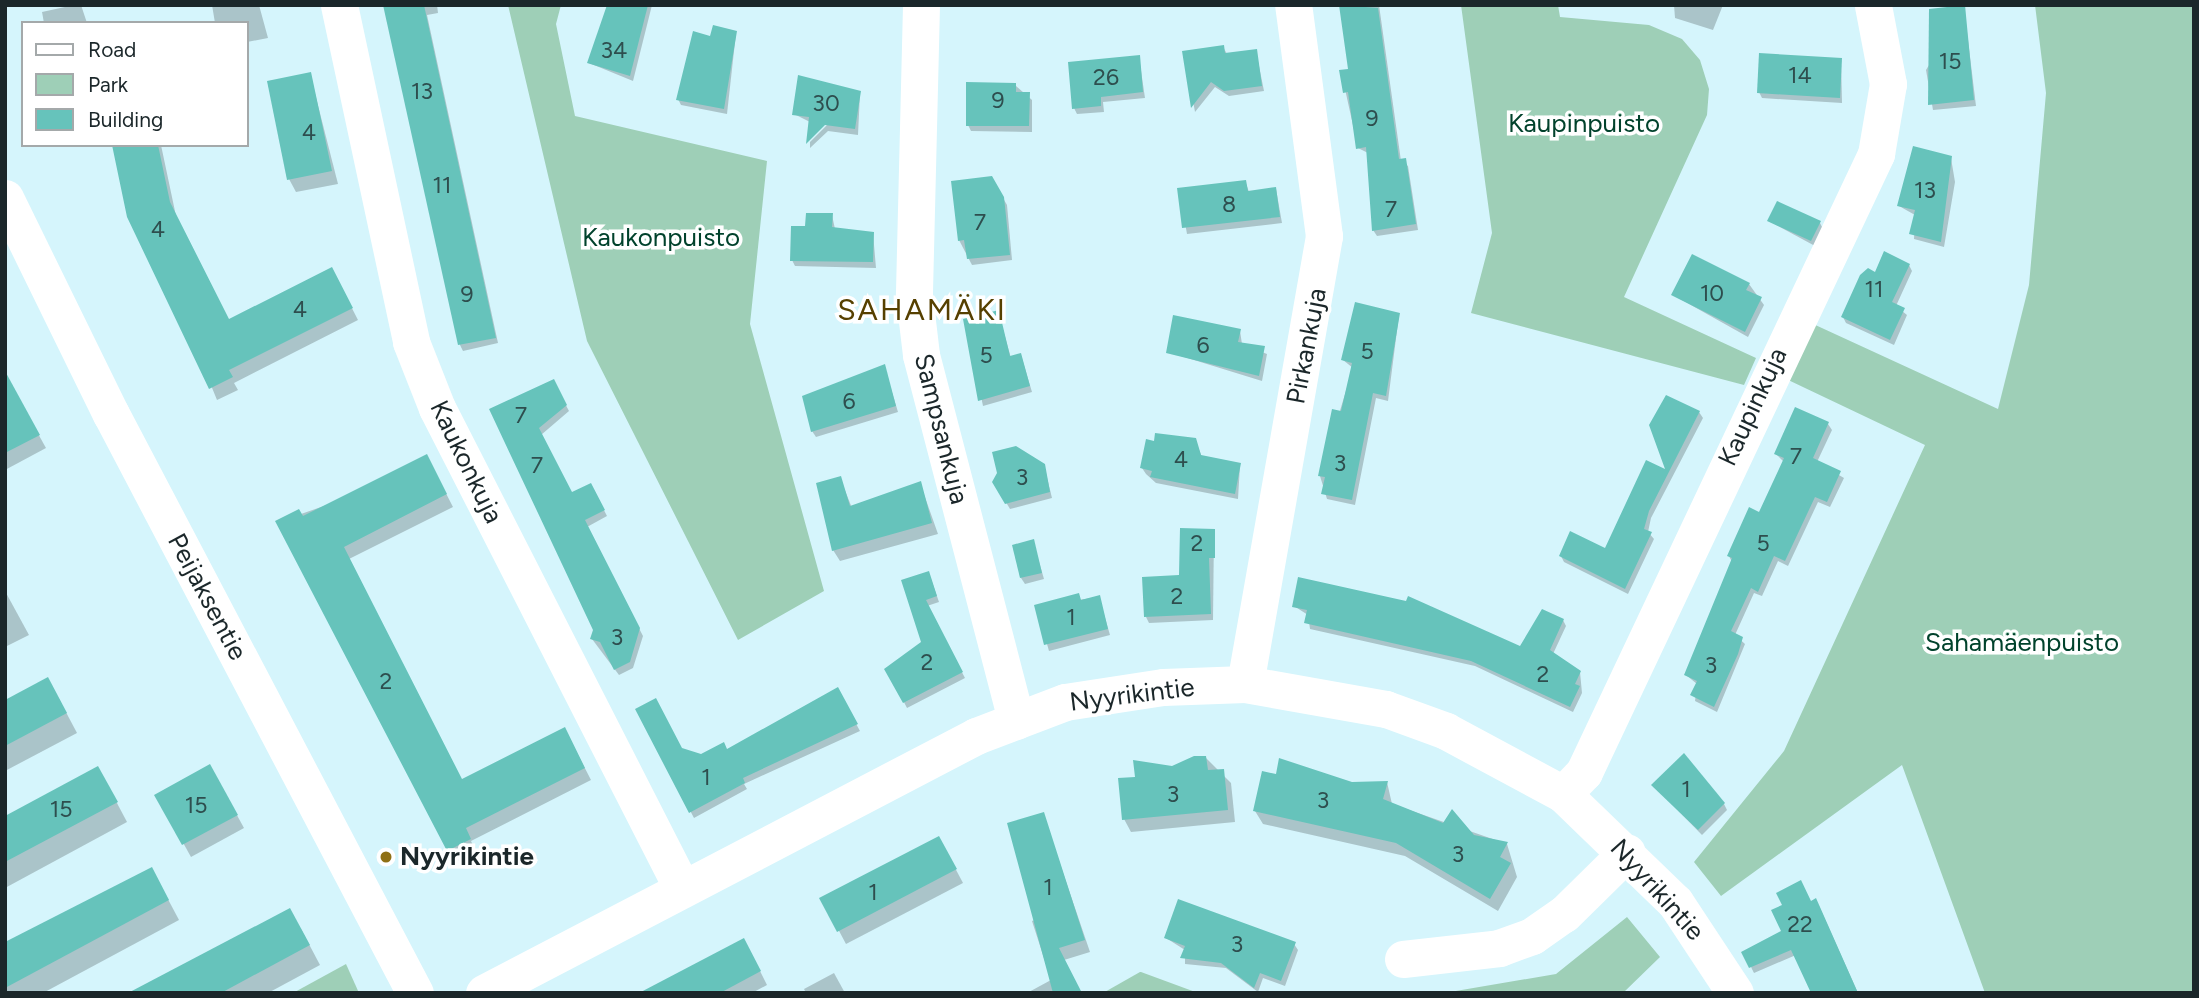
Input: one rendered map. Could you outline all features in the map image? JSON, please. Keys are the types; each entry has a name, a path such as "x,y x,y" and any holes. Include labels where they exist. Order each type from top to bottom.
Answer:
{"street":[{"name":"Kaukonkuja","path":"339,5 411,342 437,408 681,886"},
{"name":"Sampsankuja","path":"922,5 914,296 920,355 1016,721"},
{"name":"Pirkankuja","path":"1245,684 1324,236 1293,5"},
{"name":"Kaupinkuja","path":"1563,794 1584,772 1876,154 1888,84 1872,5"},
{"name":"Peijaksentie","path":"5,198 117,426 415,993"},
{"name":"Nyyrikintie","path":"484,993 681,886 1016,721 1065,702 1163,687 1245,684 1386,709 1446,732 1563,794 1627,852 1675,902 1735,993"},
{"path":"1403,959 1499,948 1532,936 1599,883 1627,852"}],"green space":[{"name":"Kaukonpuisto","path":"508,5 561,5 556,24 575,116 767,161 750,324 824,591 738,640 587,341"},
{"name":"Kaupinpuisto","path":"1461,5 1558,5 1560,17 1649,25 1682,39 1700,60 1709,89 1707,115 1624,297 1756,358 1744,385 1471,313 1492,233"},
{"name":"Sahamäenpuisto","path":"2035,5 2194,5 2194,993 1985,993 1902,765 1721,896 1694,862 1784,751 1925,445 1784,378 1811,323 1998,409 2029,285 2046,93"},
{"path":"1627,917 1660,957 1623,993 1444,993 1556,974"},
{"path":"346,964 359,993 293,993"},
{"path":"1141,972 1198,993 1103,993"}],"building":[{"path":"383,5 424,5 496,338 458,345"},
{"path":"607,5 648,5 630,76 587,63"},
{"path":"1339,5 1378,8 1399,159 1406,158 1416,224 1372,231 1366,147 1356,149 1348,92 1343,93 1339,70 1348,69"},
{"path":"1965,5 1974,100 1928,105 1929,9"},
{"path":"713,25 737,31 724,109 676,100 693,31 710,36"},
{"path":"1224,45 1225,53 1257,49 1262,86 1224,91 1211,82 1191,108 1182,51"},
{"path":"1759,53 1842,58 1840,98 1757,93"},
{"path":"1140,55 1143,92 1101,97 1101,106 1072,109 1068,62"},
{"path":"311,72 332,171 287,180 267,81"},
{"path":"798,75 861,91 855,129 825,125 806,144 809,117 792,115"},
{"path":"966,82 1016,83 1016,92 1030,92 1029,126 966,126"},
{"path":"1913,146 1952,156 1941,242 1909,234 1915,210 1897,206"},
{"path":"112,147 158,147 170,202 229,319 332,267 353,308 229,370 233,377 209,389 127,217"},
{"path":"992,176 1004,197 1010,255 967,259 964,240 958,241 951,181"},
{"path":"1246,180 1248,191 1276,187 1280,217 1182,228 1177,188"},
{"path":"1777,201 1821,221 1811,241 1767,221"},
{"path":"806,213 833,213 832,227 874,232 873,262 790,261 791,226 805,226"},
{"path":"1884,251 1910,264 1892,302 1905,308 1890,340 1841,317 1860,275 1868,268 1875,272"},
{"path":"1692,254 1750,283 1746,290 1762,297 1745,332 1671,295"},
{"path":"1355,302 1400,313 1386,396 1373,393 1352,500 1321,494 1325,477 1318,476 1332,409 1341,411 1352,363 1341,360"},
{"path":"999,310 1010,356 1021,353 1030,386 978,401 963,319"},
{"path":"1173,315 1241,329 1238,342 1265,346 1259,376 1166,353"},
{"path":"885,364 896,406 811,432 802,396"},
{"path":"5,371 40,435 5,453"},
{"path":"554,379 567,405 539,428 572,492 591,483 605,510 585,520 640,628 630,662 614,670 600,642 590,639 593,630 489,409"},
{"path":"1666,395 1700,411 1649,511 1644,529 1652,532 1625,589 1559,556 1570,531 1605,548 1646,460 1665,469 1649,425"},
{"path":"1795,407 1829,422 1813,458 1841,471 1827,502 1815,497 1785,561 1774,556 1758,592 1751,588 1731,631 1743,637 1738,654 1714,707 1690,695 1697,681 1684,675 1732,558 1727,556 1749,507 1759,512 1784,458 1774,454"},
{"path":"1155,433 1196,438 1201,455 1241,463 1235,494 1150,477 1152,471 1140,468 1146,439 1154,441"},
{"path":"1016,446 1045,464 1050,492 1005,504 992,482 997,473 992,452"},
{"path":"427,454 447,494 344,547 462,779 565,727 585,768 466,828 471,839 447,851 275,521 299,509 303,516"},
{"path":"841,476 850,506 921,481 932,523 832,551 816,483"},
{"path":"1180,528 1215,529 1215,558 1209,558 1211,614 1144,617 1142,577 1179,575"},
{"path":"1034,539 1042,573 1020,578 1012,545"},
{"path":"929,571 937,596 926,600 963,672 903,703 884,669 921,642 901,580"},
{"path":"1298,577 1406,601 1408,596 1520,646 1542,609 1564,619 1550,650 1581,671 1575,684 1580,686 1570,707 1471,661 1304,623 1307,610 1292,607"},
{"path":"1079,593 1081,600 1100,595 1108,629 1044,645 1034,605"},
{"path":"48,677 67,713 5,746 5,700"},
{"path":"838,687 858,724 743,778 745,783 689,813 635,709 656,698 682,748 701,754 724,742 727,749"},
{"path":"1684,753 1725,803 1698,830 1651,785"},
{"path":"1194,756 1206,756 1208,770 1224,769 1228,810 1122,820 1118,778 1135,777 1133,760 1172,766"},
{"path":"1279,758 1352,782 1388,781 1383,799 1443,823 1452,809 1474,835 1508,842 1500,857 1511,863 1490,899 1396,843 1253,811 1262,771 1276,774"},
{"path":"210,764 238,815 182,845 154,795"},
{"path":"98,766 118,802 5,862 5,816"},
{"path":"1044,812 1085,940 1059,948 1082,993 1053,993 1007,823"},
{"path":"939,836 957,869 837,932 819,898"},
{"path":"152,867 169,900 5,988 5,942"},
{"path":"1801,880 1811,901 1816,898 1858,993 1811,993 1791,950 1749,968 1741,952 1781,931 1771,910 1782,905 1776,893"},
{"path":"1178,899 1296,942 1281,981 1260,973 1254,988 1221,963 1180,958 1185,946 1164,938"},
{"path":"290,908 310,945 221,993 128,993"},
{"path":"744,938 761,971 720,993 639,993"}],"place":[{"name":"Nyyrikintie","path":"386,857"}],"district":[{"name":"SAHAMÄKI","path":"922,310"}]}
